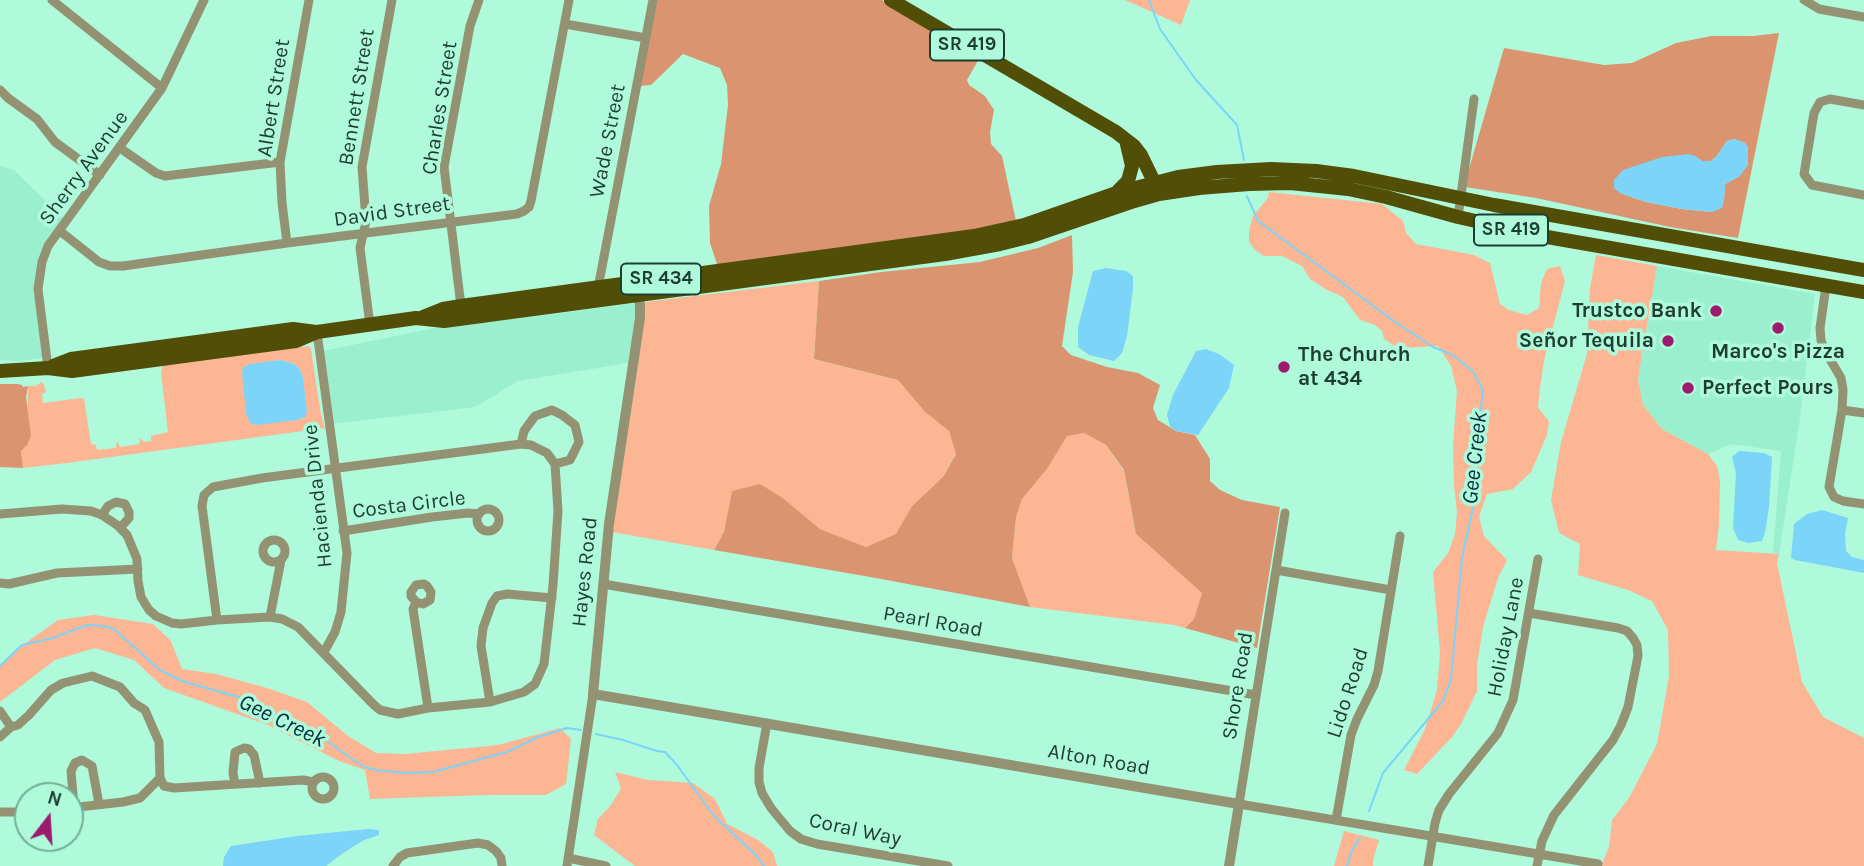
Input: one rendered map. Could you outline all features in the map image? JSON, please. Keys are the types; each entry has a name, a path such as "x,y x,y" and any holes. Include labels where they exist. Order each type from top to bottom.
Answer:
{"main road":[{"name":"SR 419","path":"891,0 1126,139 1141,155 1157,188"},
{"path":"1116,193 1128,181 1132,166 1126,139"},
{"name":"SR 419","path":"1157,188 1178,177 1217,172 1291,170 1354,176 1460,198 1861,269"},
{"name":"SR 419","path":"1157,188 1313,184 1367,192 1458,217 1547,237 1864,292"},
{"name":"SR 434","path":"0,372 48,368 72,371 296,341 317,332 422,318 444,321 1000,231 1041,220 1116,193 1157,188"},
{"name":"SR 434","path":"422,318 443,309 598,288 637,289 972,250 1054,229 1119,206 1157,188"},
{"path":"1667,258 1671,251 1696,240"},
{"path":"886,262 899,254 905,246"},
{"path":"1826,286 1831,278 1841,272 1861,269"}],"street":[{"path":"52,0 162,88"},
{"name":"Sherry Avenue","path":"48,368 38,289 42,262 48,246 162,88 204,0"},
{"name":"Albert Street","path":"287,243 280,162 309,0"},
{"name":"Bennett Street","path":"370,325 360,248 366,221 362,166 392,0"},
{"name":"Charles Street","path":"461,306 444,167 470,26 479,0"},
{"name":"David Street","path":"60,231 99,262 123,267 524,211 529,207 569,0"},
{"name":"Wade Street","path":"598,288 653,0"},
{"path":"1804,0 1819,9 1864,17"},
{"path":"565,24 646,38"},
{"path":"0,90 37,119 55,142 100,175"},
{"path":"1458,217 1474,99"},
{"path":"1864,105 1830,99 1820,102 1814,113 1804,174 1812,185 1864,195"},
{"path":"120,148 156,173 165,176 280,162"},
{"path":"1826,286 1820,328 1821,340 1841,378 1843,390 1829,487 1834,497 1864,505"},
{"name":"Hayes Road","path":"567,862 593,694 609,524 640,318 637,289"},
{"name":"Hacienda Drive","path":"317,332 347,553 341,612 335,632 324,652"},
{"path":"521,443 524,431 535,416 551,410 562,415 575,425 579,442 570,460 555,464"},
{"path":"1842,410 1864,414"},
{"path":"0,514 62,509 91,511 102,515 127,535 134,550 141,597 156,616 172,623 270,617 282,619 298,627 380,710 398,714 490,702 524,692 535,684 544,664 552,598 558,511 555,464 547,453 521,443 212,487 204,495 202,506 217,620"},
{"path":"102,515 108,506 116,502 125,504 129,518 120,528"},
{"name":"Shore Road","path":"1230,866 1285,513"},
{"name":"Costa Circle","path":"343,531 432,517 479,514"},
{"name":"Lido Road","path":"1336,820 1352,735 1378,671 1401,536"},
{"name":"Holiday Lane","path":"1428,866 1439,810 1448,794 1498,733 1507,717 1518,682 1538,559"},
{"path":"270,617 281,560"},
{"path":"0,583 9,584 57,573 138,569"},
{"path":"1276,570 1391,590"},
{"name":"Pearl Road","path":"603,584 1256,695"},
{"path":"490,702 481,646 483,628 492,603 497,596 507,594 552,598"},
{"path":"416,602 413,609 428,708"},
{"path":"1529,613 1627,631 1637,645 1638,656 1628,707 1621,725 1613,740 1554,815 1547,829 1537,866"},
{"path":"0,737 29,715 51,690 63,683 92,676 120,687 134,703 145,710 159,742 160,778 164,786 174,788 303,780 313,782"},
{"name":"Alton Road","path":"593,694 1598,864"},
{"path":"0,711 11,727"},
{"name":"Coral Way","path":"766,723 759,768 761,793 790,831 801,839 817,844 948,866"},
{"path":"235,784 235,752 244,748 254,755 260,783"},
{"path":"71,782 71,771 75,763 82,760 92,766 99,804"},
{"path":"84,806 140,798 160,778"},
{"path":"393,866 407,853 478,843 488,845 496,851 502,866"},
{"path":"567,862 606,866"}],"shaded area":[{"path":"656,0 882,0 980,57 967,80 969,85 985,96 994,110 991,144 1002,156 1016,221 982,230 718,267 710,243 709,206 721,164 728,105 727,85 720,68 683,54 651,85 640,86"},
{"path":"1125,0 1190,0 1181,25"},
{"path":"1779,33 1738,238 1670,227 1536,198 1465,187 1504,48 1604,65 1632,63 1676,43 1711,36","holes":["1734,139 1745,143 1740,176 1725,184 1724,200 1712,212 1646,202 1620,193 1695,156 1702,161 1711,161 1727,141"]},
{"path":"0,166 14,170 63,218 39,260 36,275 35,290 43,358 0,360"},
{"path":"1269,192 1382,204 1403,221 1406,233 1416,244 1474,255 1490,263 1500,304 1509,310 1527,315 1539,308 1541,283 1547,269 1560,266 1565,281 1544,361 1540,388 1538,408 1549,421 1547,435 1531,472 1513,489 1487,494 1479,517 1484,536 1507,560 1498,578 1483,627 1477,665 1477,691 1452,737 1417,774 1404,770 1425,729 1437,690 1440,653 1433,572 1448,553 1455,534 1457,513 1453,445 1457,391 1451,366 1438,346 1403,348 1393,345 1384,339 1382,331 1375,325 1360,320 1343,297 1310,279 1302,266 1282,256 1264,256 1255,250 1249,242 1249,230 1253,216 1268,198"},
{"path":"1072,235 1073,272 1062,346 1071,355 1107,367 1138,373 1160,385 1153,408 1158,420 1176,431 1195,435 1210,459 1210,481 1220,490 1242,500 1280,507 1257,648 1185,628 1194,619 1202,593 1136,534 1124,470 1106,445 1084,433 1067,436 1047,469 1022,499 1016,517 1012,558 1030,607 714,550 724,532 732,491 760,484 784,499 820,529 866,547 896,534 912,506 943,477 956,454 949,431 925,412 898,380 814,359 819,281 980,262 1038,248"},
{"path":"1596,255 1657,266 1638,379 1643,405 1662,429 1708,454 1717,466 1720,480 1716,550 1779,554 1777,563 1802,682 1823,717 1864,738 1864,866 1601,866 1609,847 1612,820 1629,798 1657,744 1669,676 1668,630 1652,601 1628,590 1578,575 1580,544 1559,533 1551,500 1561,442 1587,354 1590,288"},
{"path":"1657,266 1815,294 1800,418 1779,554 1773,553 1781,451 1731,444 1708,454 1662,429 1643,405 1638,379"},
{"path":"819,281 814,359 898,380 925,412 949,431 956,453 943,477 912,506 896,535 866,547 820,529 784,499 732,491 724,532 714,550 612,532 645,302"},
{"path":"638,303 628,363 518,381 475,407 332,424 323,351 434,328"},
{"path":"309,346 325,428 23,468 21,451 27,445 28,386 42,382 46,392 42,394 43,403 84,399 91,444 96,445 97,450 116,448 117,441 120,447 139,444 140,438 144,442 151,441 151,436 168,432 161,372 163,365","holes":["280,360 295,364 303,378 302,419 255,425 250,364"]},
{"path":"0,384 28,386 26,397 31,436 21,451 23,468 0,467"},
{"path":"1084,433 1106,445 1124,471 1136,534 1202,593 1194,619 1185,628 1030,607 1012,558 1016,517 1022,499 1047,469 1067,435"},
{"path":"94,615 153,624 171,641 182,669 216,674 307,702 348,736 376,753 405,754 498,745 560,728 571,739 566,784 546,795 370,799 365,770 339,761 268,725 164,688 134,660 95,648 55,660 0,702 0,665 17,649 58,620"},
{"path":"615,772 648,780 693,783 715,799 727,824 758,840 773,852 777,866 635,866 594,835 598,819 621,789"},
{"path":"1344,831 1379,840 1373,866 1334,866"}],"water":[{"path":"1734,139 1748,147 1748,165 1740,176 1725,184 1722,208 1712,212 1682,209 1646,202 1620,193 1614,188 1614,180 1623,170 1662,157 1689,154 1702,161 1711,161 1727,141"},
{"path":"1106,268 1126,271 1133,276 1127,336 1122,353 1114,361 1089,355 1078,347 1078,327 1093,271"},
{"path":"1206,349 1219,354 1234,365 1229,388 1198,435 1176,431 1170,427 1167,415 1173,395 1196,351"},
{"path":"280,360 295,364 300,370 307,411 305,417 251,424 246,414 242,371 250,364"},
{"path":"1739,451 1764,453 1772,457 1769,507 1762,541 1748,543 1738,540 1733,528 1736,473 1732,457"},
{"path":"1822,510 1848,518 1846,551 1852,557 1864,560 1864,573 1791,558 1794,524 1807,514"},
{"path":"368,829 379,830 379,835 364,840 326,866 223,866 224,857 231,846"}],"waterway":[{"name":"Gee Creek","path":"1149,0 1160,29 1196,80 1237,125 1244,160"},
{"name":"Gee Creek","path":"1247,196 1258,221 1391,319 1433,347 1451,354 1473,371 1483,390 1472,512 1462,558 1451,679 1443,701 1383,773 1369,811"},
{"name":"Gee Creek","path":"0,666 22,645 53,638 87,625 105,626 115,630 161,671 185,682 246,699 299,729 316,733 352,759 376,770 433,772 507,752 538,737 567,728 581,730"},
{"name":"Gee Creek","path":"596,734 665,752 714,816 757,856 764,866"},
{"name":"Gee Creek","path":"1347,866 1351,852 1360,838"}],"place":[{"name":"Trustco Bank","path":"1716,311"},
{"name":"Marco's Pizza","path":"1778,328"},
{"name":"Señor Tequila","path":"1668,341"},
{"name":"The Church at 434","path":"1284,367"},
{"name":"Perfect Pours","path":"1688,388"}]}
